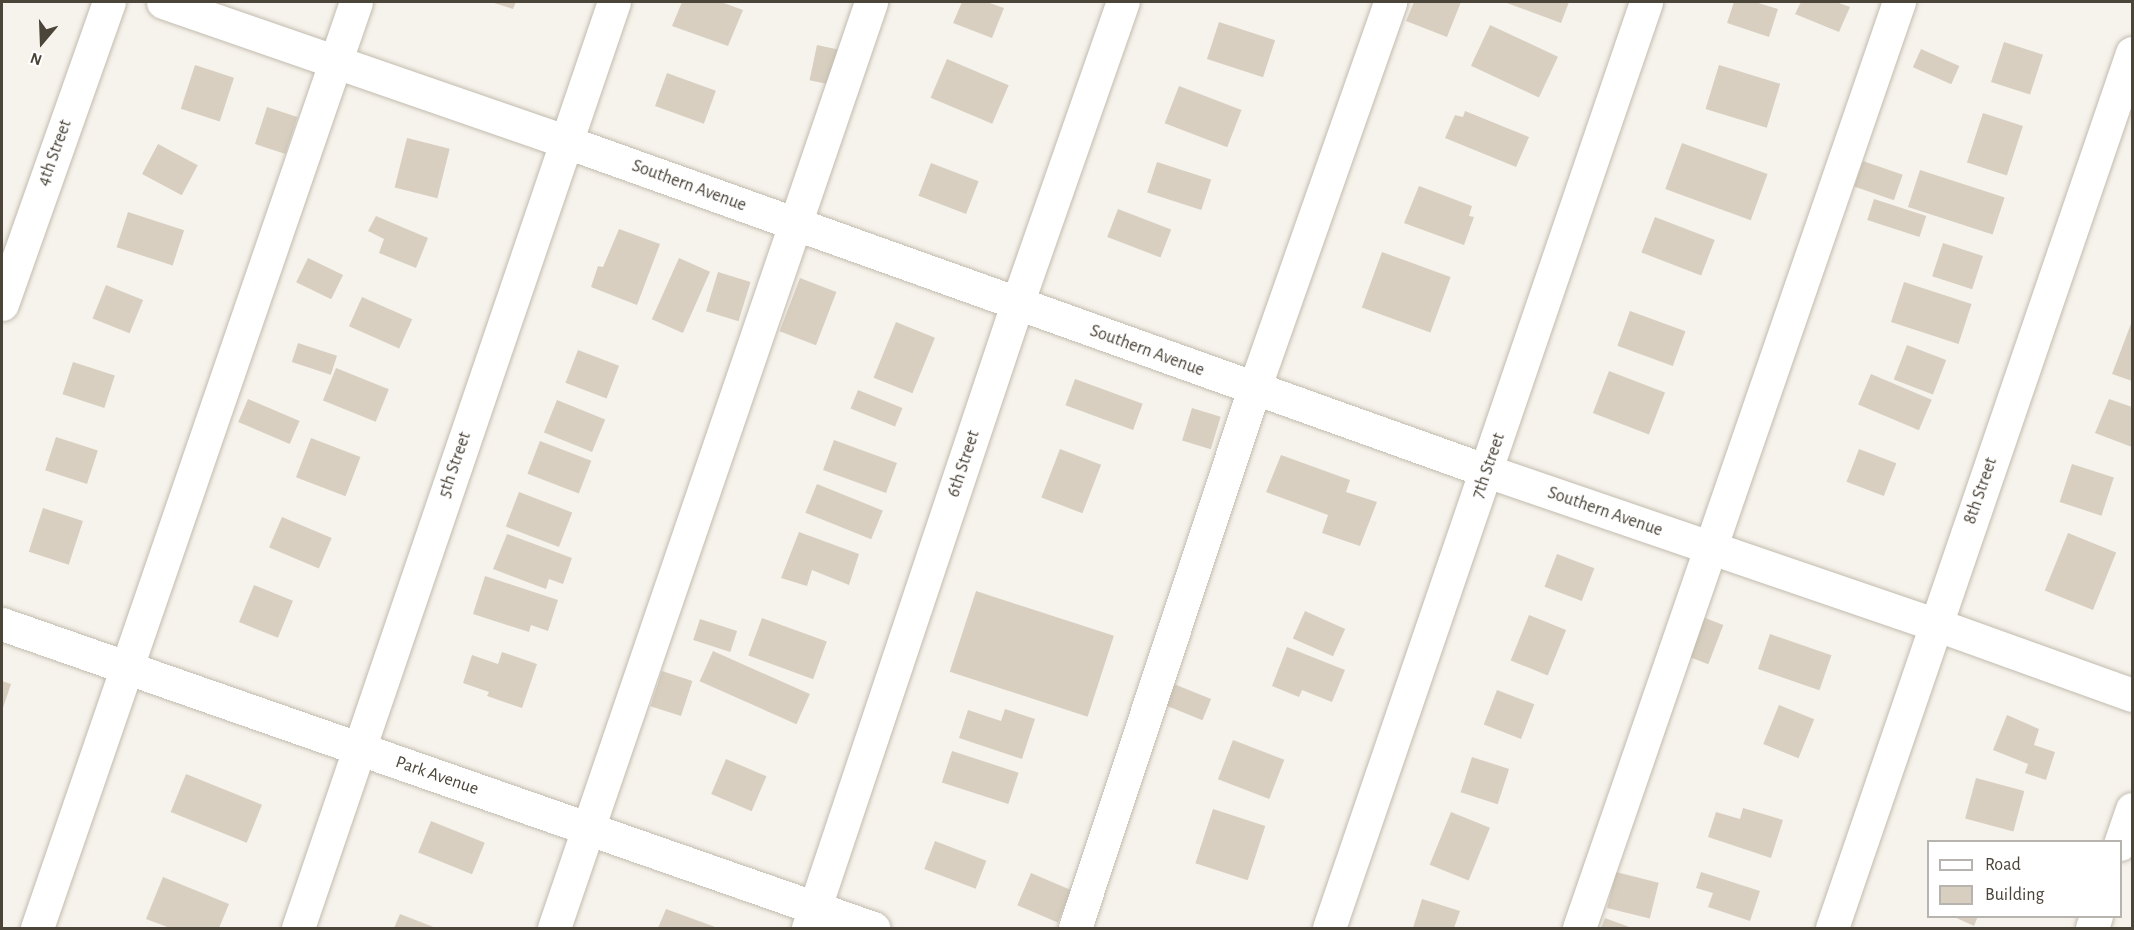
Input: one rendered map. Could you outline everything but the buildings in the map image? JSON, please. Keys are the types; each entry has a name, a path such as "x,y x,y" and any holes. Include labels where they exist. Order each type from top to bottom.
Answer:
{"street":[{"name":"4th Street","path":"2,304 109,2"},
{"name":"Southern Avenue","path":"163,2 564,141 1487,471 1935,624 2133,695"},
{"path":"36,928 356,2"},
{"name":"5th Street","path":"298,928 564,141 614,2"},
{"path":"554,928 871,2"},
{"name":"6th Street","path":"812,918 1017,304 1123,2"},
{"path":"1075,928 1254,389 1390,2"},
{"name":"7th Street","path":"1329,928 1646,2"},
{"path":"1579,928 1899,2"},
{"name":"8th Street","path":"1832,928 2133,53"},
{"name":"Park Avenue","path":"2,624 588,829 812,918 873,928"},
{"path":"2122,841 2133,809"}]}
